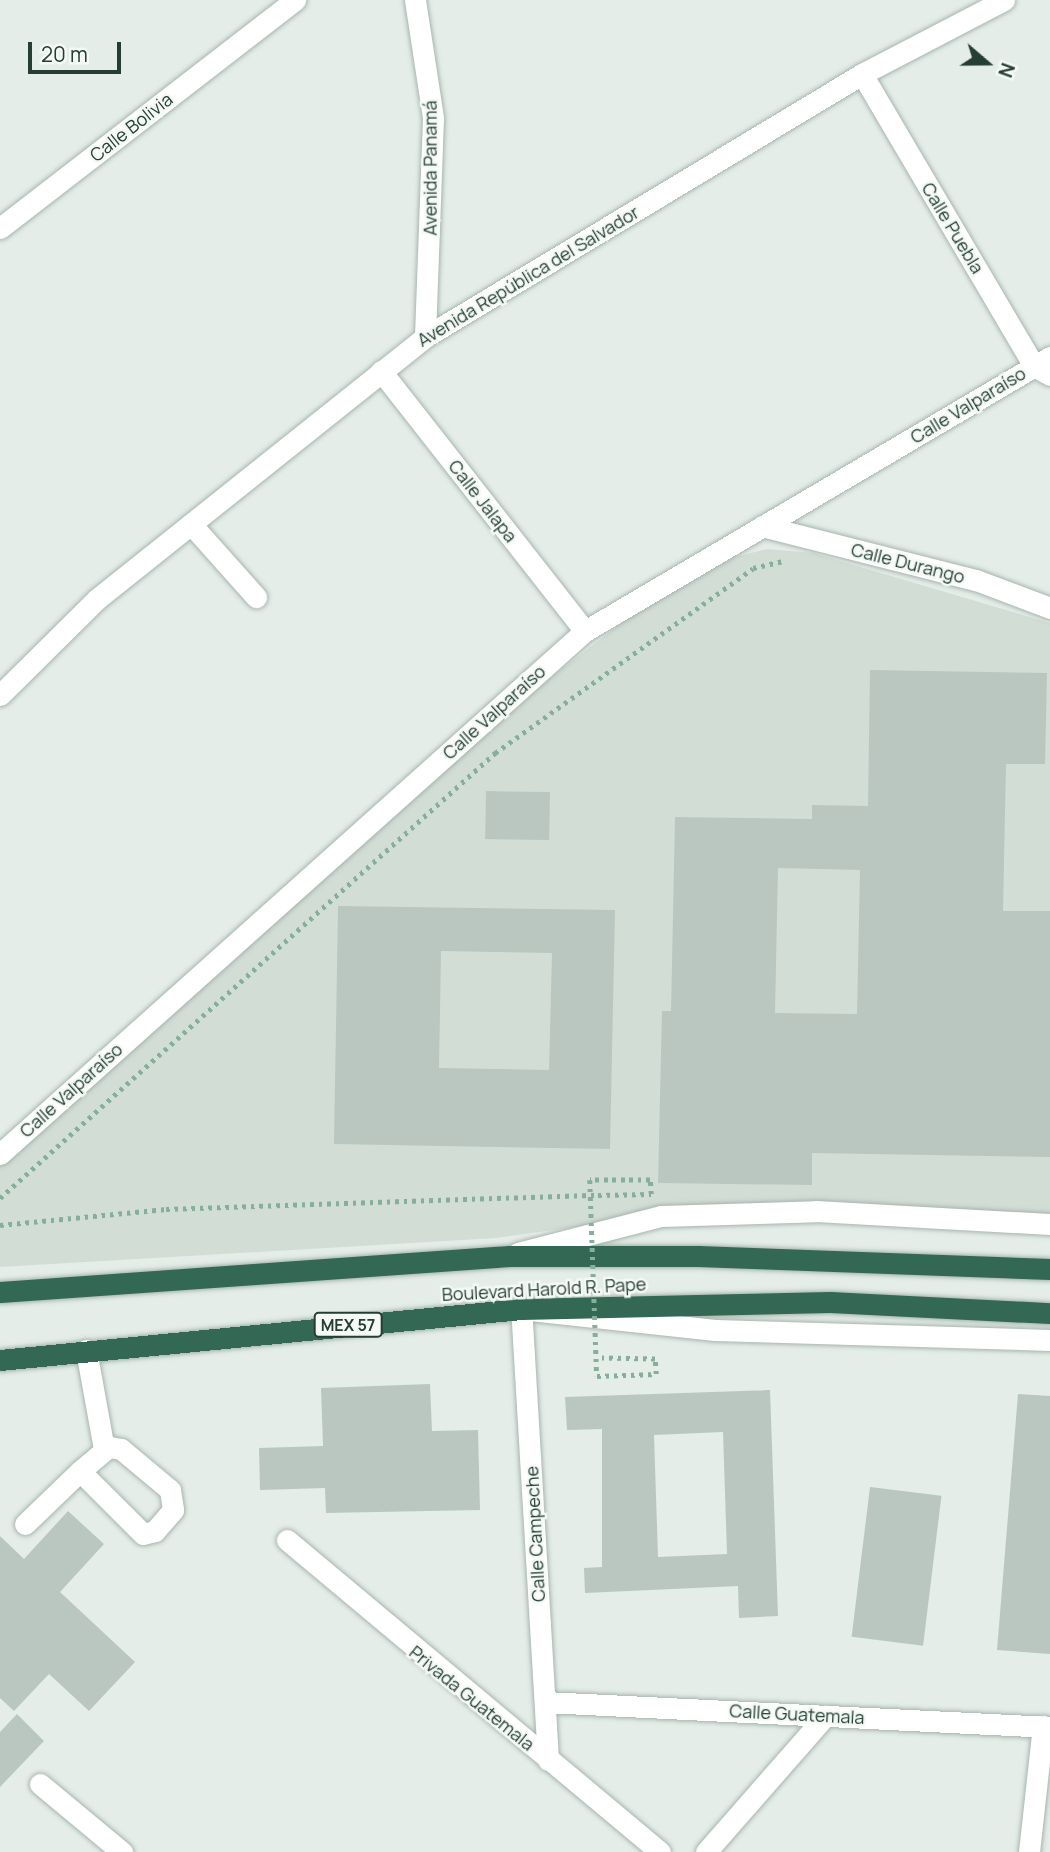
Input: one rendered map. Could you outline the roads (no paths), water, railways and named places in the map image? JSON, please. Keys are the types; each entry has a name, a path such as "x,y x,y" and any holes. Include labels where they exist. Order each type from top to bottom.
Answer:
{"highway":[{"name":"Boulevard Harold R. Pape","path":"0,1292 510,1256 698,1256 1050,1269"},
{"name":"Boulevard Harold R. Pape","path":"8,1358 521,1309 830,1303 1050,1313"}],"street":[{"name":"Calle Bolivia","path":"0,228 295,0"},
{"name":"Avenida Panamá","path":"415,0 433,118 425,337"},
{"name":"Avenida República del Salvador","path":"0,695 97,600 425,337 862,74 1004,0"},
{"name":"Calle Puebla","path":"862,74 1045,366"},
{"name":"Calle Valparaíso","path":"0,1154 585,631 762,526 1045,366"},
{"name":"Calle Jalapa","path":"381,371 585,631"},
{"path":"191,524 256,597"},
{"name":"Calle Durango","path":"762,526 976,580 1050,608"},
{"path":"510,1256 661,1216 816,1211 1050,1224"},
{"path":"521,1309 612,1323 715,1330 1050,1340"},
{"name":"Calle Campeche","path":"521,1309 548,1760"},
{"path":"86,1350 104,1449"},
{"path":"0,1374 8,1358"},
{"path":"25,1524 80,1471 104,1449 121,1449 173,1496 169,1516 143,1534 80,1471"},
{"name":"Privada Guatemala","path":"287,1540 660,1852"},
{"name":"Calle Guatemala","path":"545,1702 1047,1727"},
{"path":"706,1852 825,1716"},
{"path":"1029,1852 1047,1727"},
{"path":"40,1784 122,1852"}]}
